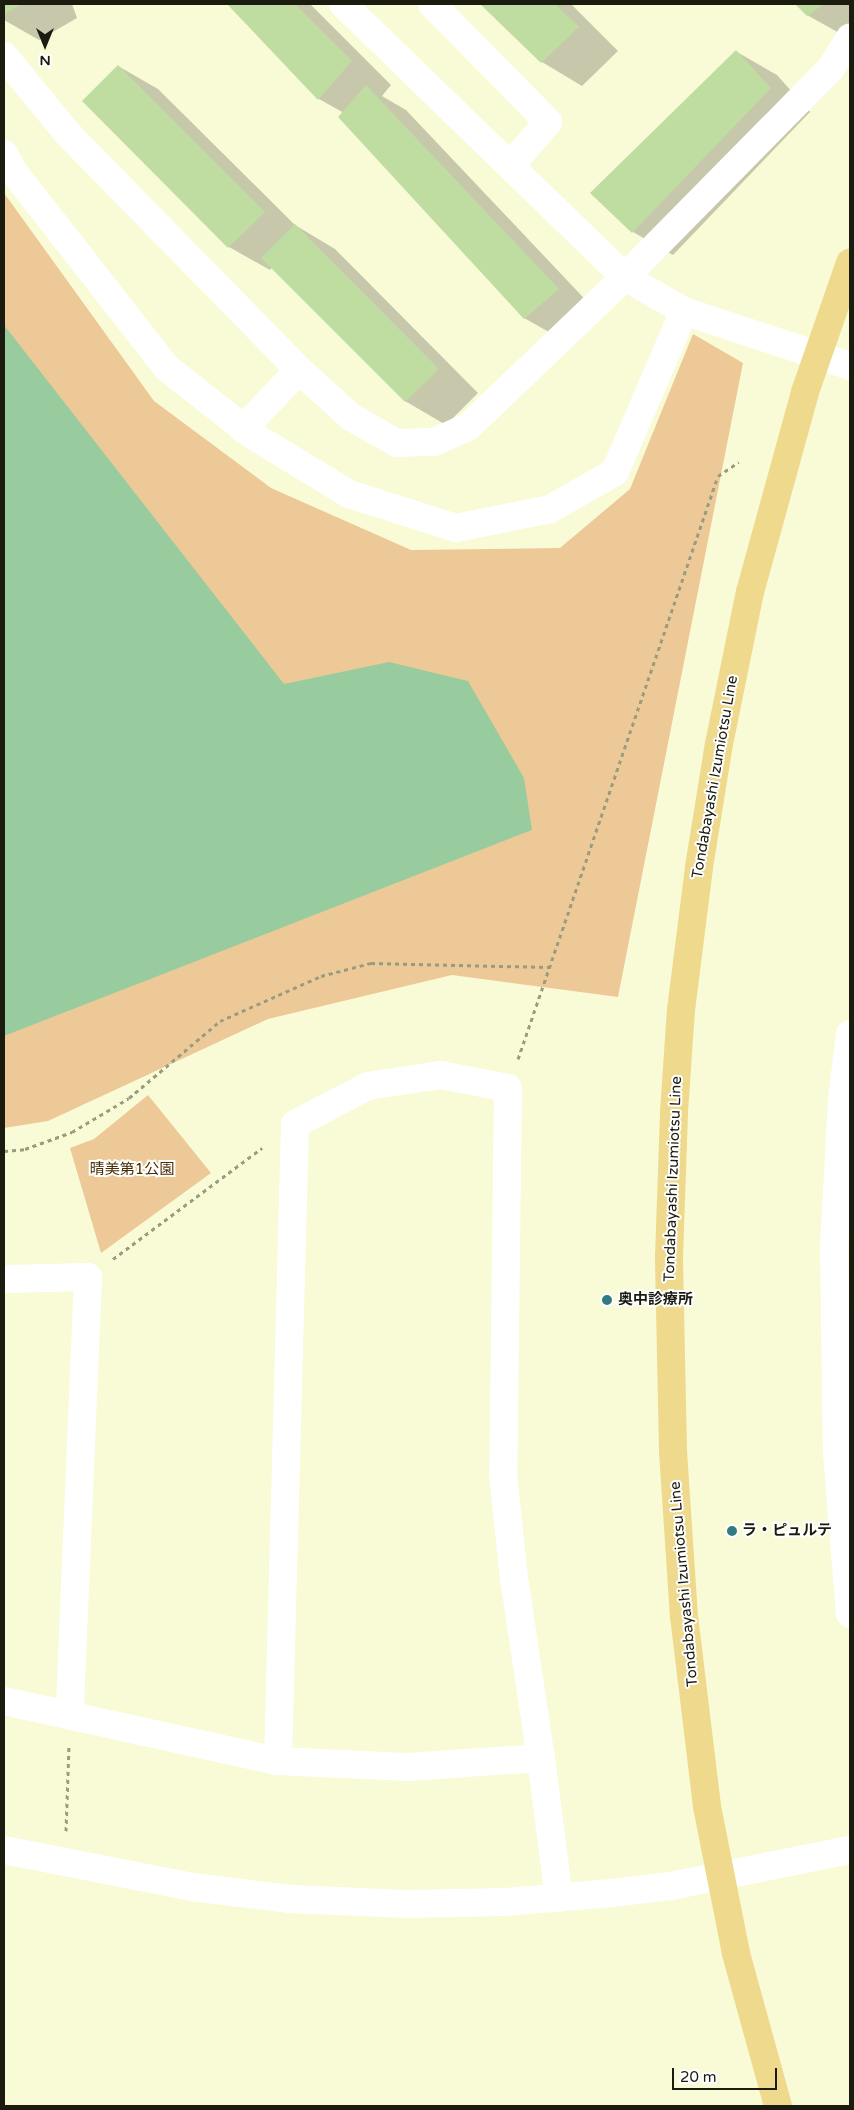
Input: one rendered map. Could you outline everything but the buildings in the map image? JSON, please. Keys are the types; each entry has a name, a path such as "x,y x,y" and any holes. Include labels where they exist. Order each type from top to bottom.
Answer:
{"main road":[{"name":"Tondabayashi Izumiotsu Line","path":"778,2106 736,1953 707,1806 684,1617 673,1450 669,1257 674,1112 681,1010 719,744 750,592 816,355 850,263"}],"street":[{"path":"343,4 625,277 684,311 850,366"},
{"path":"432,4 548,122 510,165"},
{"path":"4,56 68,134 299,370 351,417 397,443 434,442 468,427 625,277 831,68 850,37"},
{"path":"4,154 88,268 167,368 243,429 349,494 456,528 550,509 615,472 684,311"},
{"path":"243,429 299,370"},
{"path":"850,1034 834,1247 850,1613"},
{"path":"278,1760 295,1124 368,1086 441,1074 508,1088 503,1474 514,1578 541,1758 558,1898"},
{"path":"4,1279 88,1277 70,1714"},
{"path":"4,1701 278,1760 408,1768 541,1758"},
{"path":"4,1850 192,1887 290,1899 407,1904 558,1898 671,1886 850,1850"}],"path":[{"path":"508,1088 718,476 739,462"},
{"path":"4,1151 25,1149 72,1132 129,1098 220,1021 321,976 371,963 549,967"},
{"path":"88,1277 295,1124"},
{"path":"64,1862 70,1714"}],"green space":[{"path":"4,193 154,401 271,488 411,550 560,548 630,489 693,334 743,363 618,997 452,975 268,1019 48,1121 4,1128"},
{"name":"晴美第1公園","path":"148,1095 211,1173 101,1253 70,1148 94,1139"}],"shaded area":[{"path":"4,325 284,684 389,662 468,681 524,778 532,830 4,1036"}],"place":[{"name":"奥中診療所","path":"607,1300"},
{"name":"ラ・ピュルテ","path":"732,1531"}]}
